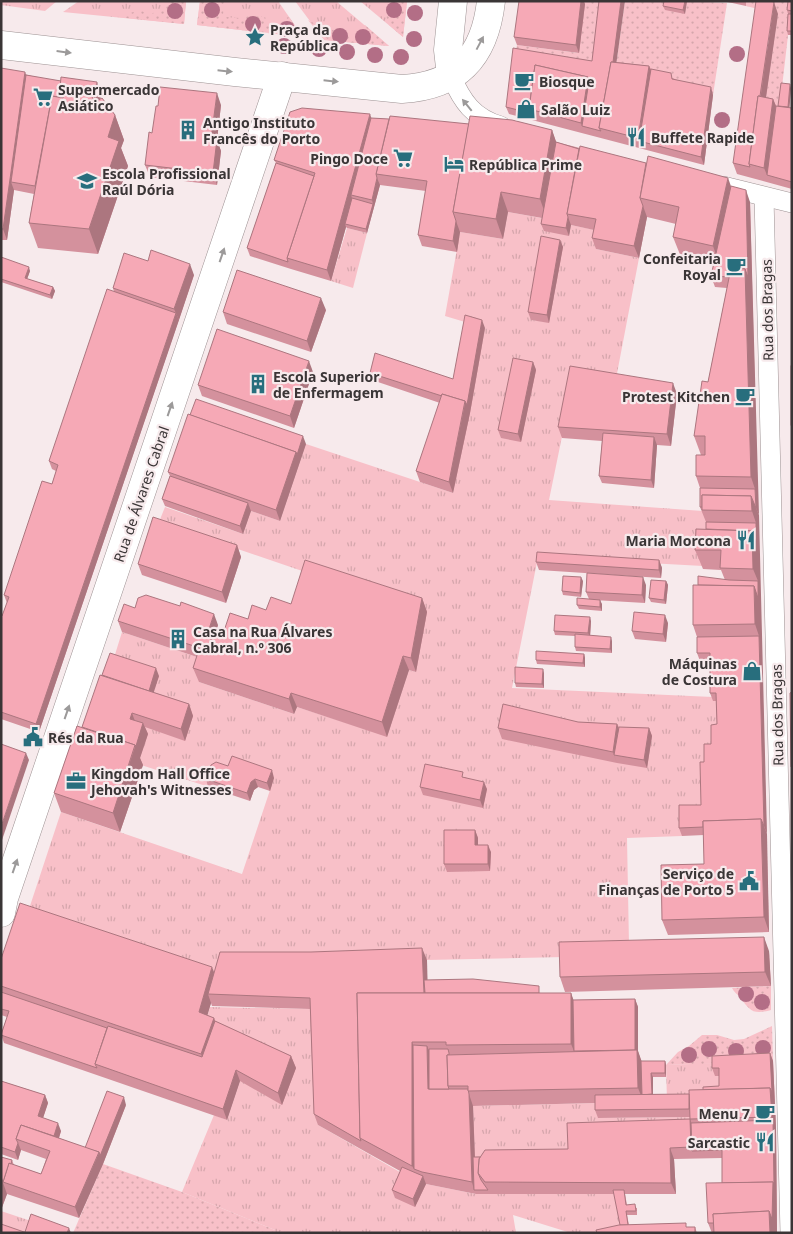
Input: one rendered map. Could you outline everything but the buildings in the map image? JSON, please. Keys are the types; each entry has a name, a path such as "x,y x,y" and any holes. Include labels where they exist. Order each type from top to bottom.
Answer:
{"main road":[{"path":"451,76 448,50 453,1"},
{"path":"6,45 235,72 402,89 427,86 451,76 470,59 482,41 487,29 491,1"},
{"name":"Rua de Álvares Cabral","path":"1,912 4,898 282,76"}],"street":[{"path":"451,76 459,94 476,114 487,122 516,130"},
{"path":"707,182 792,203"},
{"name":"Rua dos Bragas","path":"764,196 790,1233"}],"green space":[{"path":"1,1 57,1 45,11 1,5"},
{"path":"79,1 186,1 184,24 63,12"},
{"path":"165,1 186,1 184,24 117,17 140,10 150,15 165,6"},
{"path":"200,1 278,1 303,37 197,25"},
{"path":"200,1 224,1 223,17 240,18 258,14 276,26 289,17 303,37 197,25"},
{"path":"295,1 336,1 389,46 324,40"},
{"path":"360,1 407,1 403,37"},
{"path":"388,1 407,1 403,37 389,25 383,6"},
{"path":"563,1 603,1 595,69 515,55 517,45 578,53"},
{"path":"625,1 666,1 685,14 687,1 727,3 713,95 615,73"},
{"path":"746,1 792,1 779,113 764,111 778,14 746,6"},
{"path":"308,20 332,33 340,29 353,35 365,25 389,46 324,40"},
{"path":"508,212 547,219 569,236 571,225 600,231 596,249 639,258 615,384 574,378 549,500 703,511 709,515 703,566 538,557 512,688 713,697 719,701 719,732 704,813 682,813 682,836 627,838 629,945 564,957 427,960 218,982 26,918 61,812 242,874 274,778 209,787 138,764 147,735 134,730 151,701 113,661 122,632 206,660 199,682 294,714 297,707 387,736 409,670 416,672 311,574 159,522 165,507 243,534 251,511 280,521 306,444 453,493 485,328 445,316 460,232 503,239","holes":["562,247 549,322 531,320"]},
{"path":"347,228 367,233 353,288 331,281"},
{"path":"771,986 771,1010 760,1012 749,1009 732,988"},
{"path":"210,1007 314,1009 318,1125 405,1175 426,1184 476,1194 615,1194 622,1233 571,1233 513,1215 516,1233 275,1233 275,1230 182,1192 214,1115 227,1120 240,1081 204,1027"},
{"path":"772,1026 773,1062 666,1065 678,1052 702,1035 717,1035 734,1040 744,1039"},
{"path":"715,1063 722,1076 722,1094 667,1102 666,1065"},
{"path":"597,1103 598,1118 694,1117 694,1131 572,1160 475,1161 473,1106"},
{"path":"103,1164 182,1192 275,1230 275,1233 73,1233"},
{"path":"1,1211 34,1222 30,1233 1,1233"}],"place":[{"name":"Praça da República","path":"255,37"},
{"name":"Biosque","path":"524,81"},
{"name":"Supermercado Asiático","path":"43,97"},
{"name":"Salão Luiz","path":"526,109"},
{"name":"Antigo Instituto Francês do Porto","path":"188,130"},
{"name":"Buffete Rapide","path":"636,137"},
{"name":"Pingo Doce","path":"403,158"},
{"name":"República Prime","path":"454,164"},
{"name":"Escola Profissional Raúl Dória","path":"87,181"},
{"name":"Confeitaria Royal","path":"736,266"},
{"name":"Escola Superior de Enfermagem","path":"258,384"},
{"name":"Protest Kitchen","path":"745,396"},
{"name":"Maria Morcona","path":"746,540"},
{"name":"Casa na Rua Álvares Cabral, n.º 306","path":"178,639"},
{"name":"Máquinas de Costura","path":"752,671"},
{"name":"Rés da Rua","path":"33,737"},
{"name":"Kingdom Hall Office Jehovah's Witnesses","path":"76,781"},
{"name":"Serviço de Finanças de Porto 5","path":"749,881"},
{"name":"Menu 7","path":"765,1113"},
{"name":"Sarcastic","path":"765,1142"}]}
